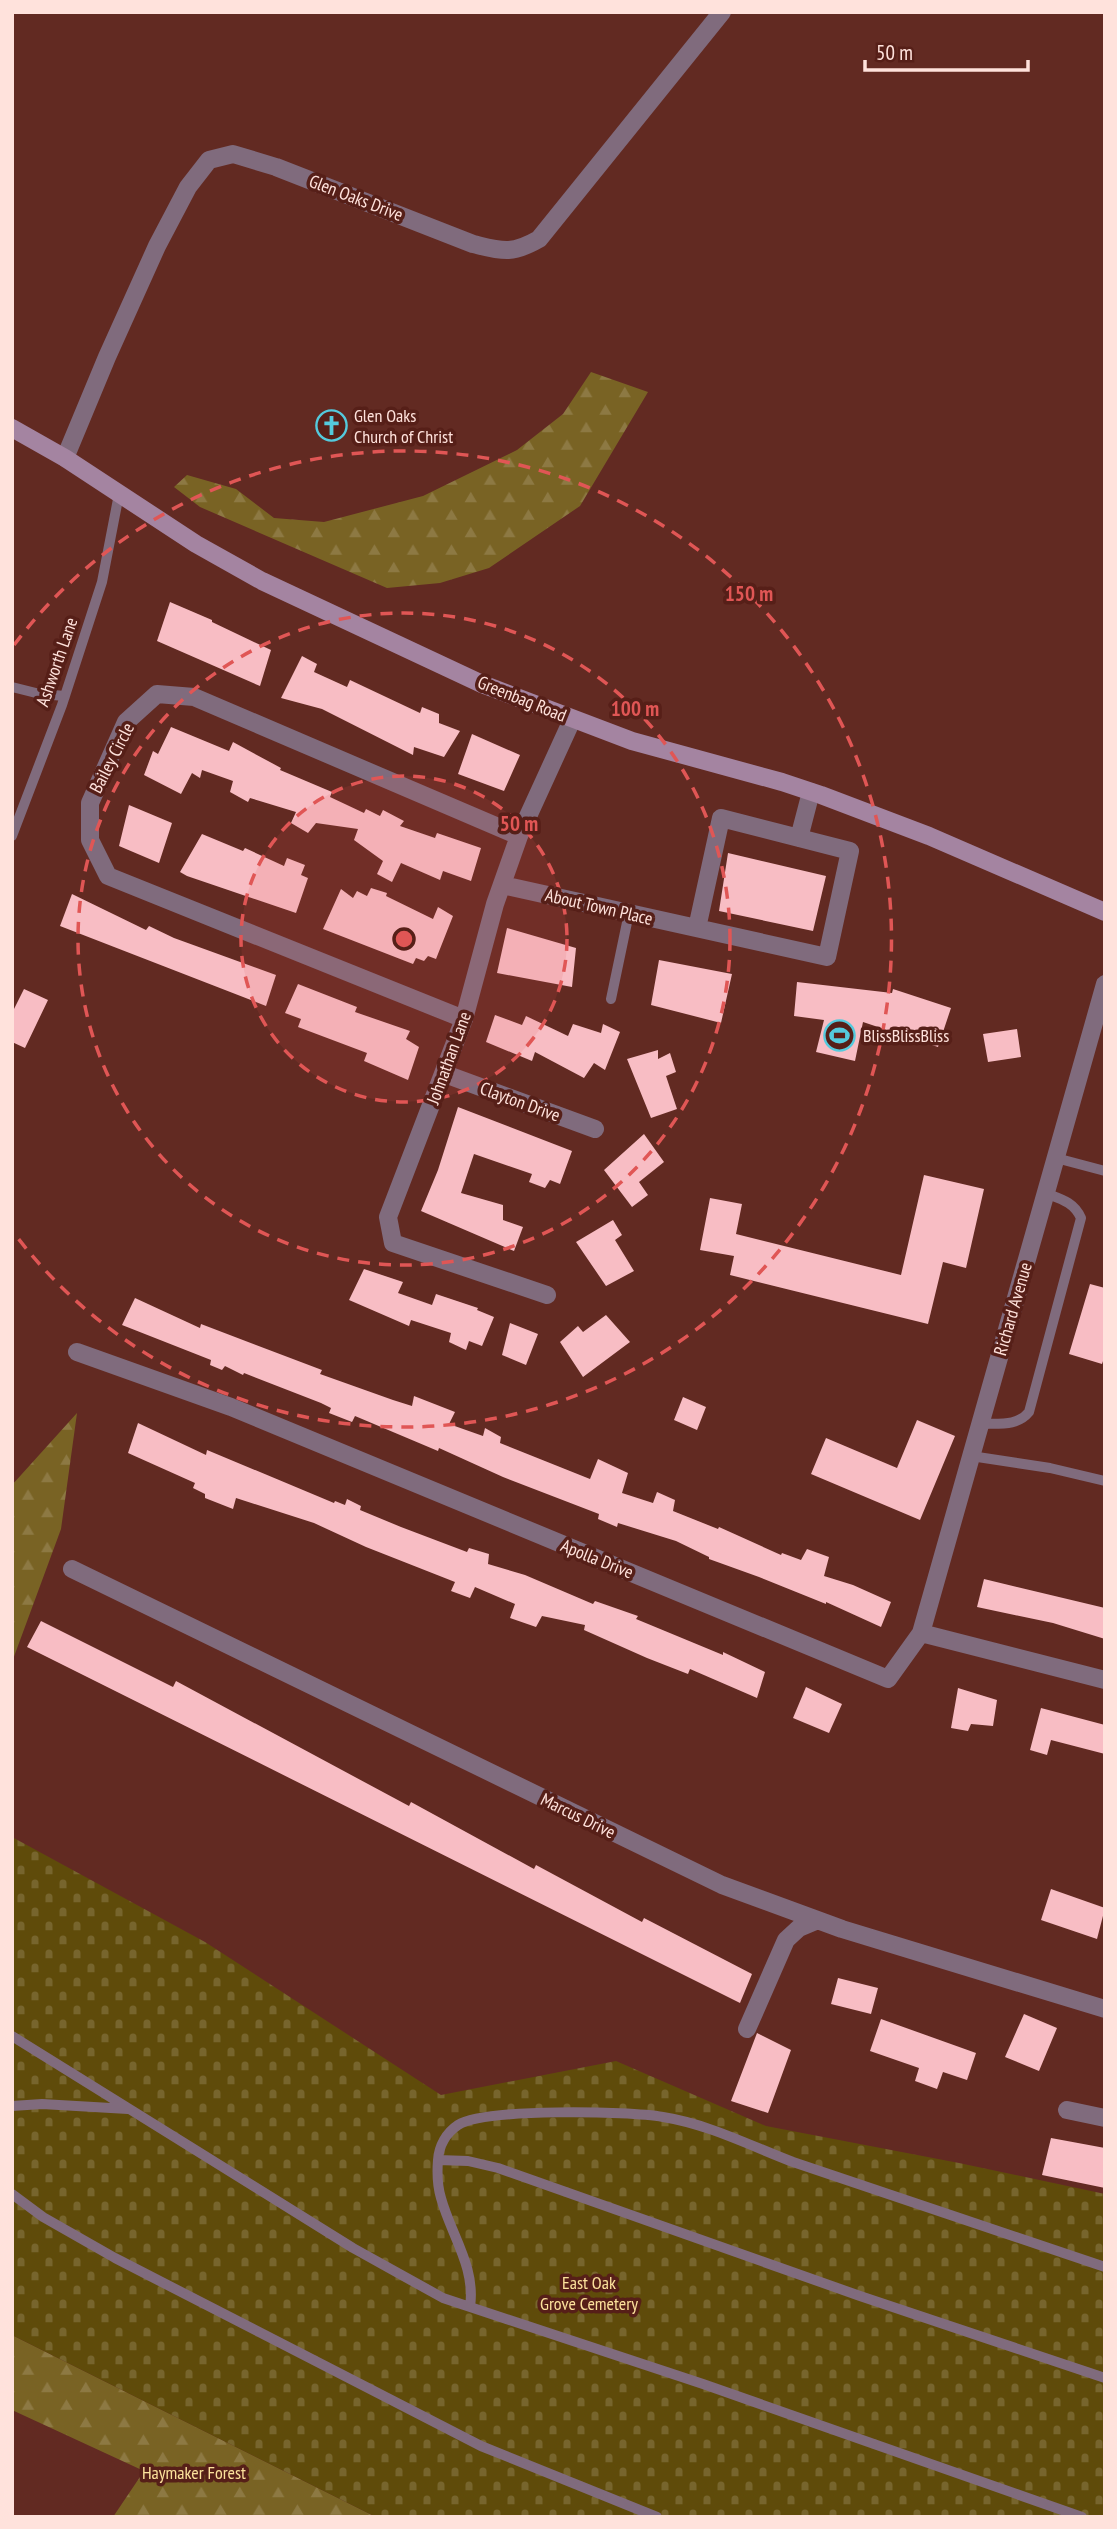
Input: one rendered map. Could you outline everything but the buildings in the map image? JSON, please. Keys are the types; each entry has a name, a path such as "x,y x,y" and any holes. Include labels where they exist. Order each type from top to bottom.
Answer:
{"main road":[{"name":"Greenbag Road","path":"12,428 65,458 196,544 262,581 482,684 632,741 811,792 929,836 1105,912"}],"street":[{"name":"Glen Oaks Drive","path":"65,458 157,246 188,187 209,160 233,154 276,167 473,244 506,252 521,250 539,239 722,12"},
{"name":"Bailey Circle","path":"464,1019 108,876 90,840 90,803 126,722 157,694 194,697 519,836"},
{"name":"Johnathan Lane","path":"547,1296 393,1243 388,1217 464,1019 502,885 519,836 572,720"},
{"path":"799,838 811,792"},
{"name":"About Town Place","path":"502,885 827,957 850,851 721,818 697,928"},
{"name":"Richard Avenue","path":"921,1633 1105,984"},
{"name":"Clayton Drive","path":"444,1074 595,1129"},
{"name":"Apolla Drive","path":"77,1352 232,1407 888,1679 921,1633"},
{"name":"Marcus Drive","path":"72,1570 722,1885 818,1920 1105,2009"},
{"path":"921,1633 1105,1680"},
{"path":"747,2029 786,1940 799,1928 818,1920"},
{"path":"1067,2110 1105,2118"}],"lane":[{"name":"Ashworth Lane","path":"12,836 65,696 102,582 119,494"},
{"path":"12,687 40,694 65,696"},
{"path":"611,999 629,913"},
{"path":"1056,1158 1105,1171"},
{"path":"980,1424 1014,1423 1024,1419 1029,1412 1080,1218 1070,1203 1045,1193"},
{"path":"971,1457 1051,1468 1105,1481"},
{"path":"12,2036 353,2248 443,2298 703,2384 1082,2517"},
{"path":"12,2106 42,2104 130,2109"},
{"path":"470,2307 472,2291 469,2272 440,2197 438,2160 439,2148 447,2135 459,2124 474,2118 558,2113 663,2117 694,2124 793,2161 1105,2267"},
{"path":"438,2160 468,2161 498,2168 847,2291 1105,2378"},
{"path":"12,2194 43,2217 115,2258 481,2445 657,2517"}],"green space":[{"path":"591,372 648,392 580,506 489,568 440,583 387,588 200,507 174,487 187,475 236,489 274,518 324,522 423,496 517,450 563,414"},
{"path":"77,1413 61,1529 12,1662 12,1485"},
{"name":"East Oak Grove Cemetery","path":"12,1837 205,1942 441,2095 616,2061 766,2126 1105,2194 1105,2517 376,2517 12,2335"},
{"name":"Haymaker Forest","path":"12,2335 376,2517 113,2517 144,2471 12,2410"}],"place":[{"name":"Glen Oaks Church of Christ","path":"331,426"},
{"name":"BlissBlissBliss","path":"840,1036"}]}
